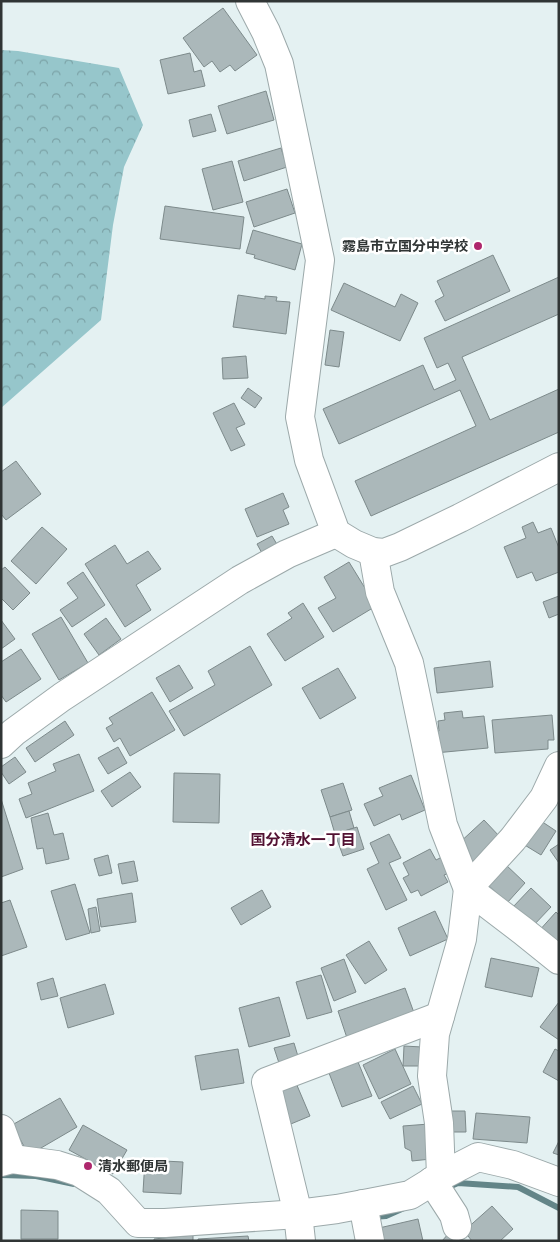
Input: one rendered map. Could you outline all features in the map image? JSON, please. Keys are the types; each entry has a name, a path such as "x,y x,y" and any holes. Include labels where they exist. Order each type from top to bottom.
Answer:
{"street":[{"path":"250,1 266,32 279,64 320,260 300,417 309,460 336,533 354,544 374,552 384,553 460,518 559,466"},
{"path":"1,744 14,732 62,697 240,580 287,554 336,533"},
{"path":"374,552 380,592 409,663 443,825 468,889 462,939 435,1034 432,1076 439,1123 437,1179 452,1215"},
{"path":"468,889 551,800 559,766"},
{"path":"468,889 524,930 559,960"},
{"path":"301,1241 298,1214 266,1082 440,1016"},
{"path":"1,1129 6,1161 57,1166 79,1172 109,1191 136,1232 165,1223 298,1214 363,1205 410,1194 478,1157 513,1165 559,1182"},
{"path":"363,1205 370,1238"}],"green space":[{"path":"1,50 18,51 119,68 143,125 124,167 113,225 101,320 1,408"}],"building":[{"path":"223,8 257,55 235,71 230,65 220,72 212,61 204,67 183,38"},
{"path":"190,53 194,72 201,70 205,86 168,94 160,60"},
{"path":"266,91 274,120 227,134 218,106"},
{"path":"211,114 216,131 193,137 189,120"},
{"path":"281,148 287,167 244,181 238,161"},
{"path":"232,161 243,202 213,210 202,169"},
{"path":"287,189 295,213 254,227 246,202"},
{"path":"165,206 244,217 240,249 160,239"},
{"path":"253,230 302,244 295,270 254,258 255,255 246,253"},
{"path":"493,255 510,291 445,321 435,301 444,296 437,281"},
{"path":"559,277 559,314 462,357 490,420 559,389 559,432 371,516 355,481 476,426 460,390 339,444 323,409 423,365 434,390 456,380 448,363 437,368 424,338"},
{"path":"344,283 395,307 401,294 418,303 400,341 331,310"},
{"path":"238,295 265,299 265,296 277,297 276,301 290,302 286,334 233,327"},
{"path":"330,330 344,332 339,367 325,365"},
{"path":"246,356 248,378 223,379 222,358"},
{"path":"248,388 262,398 255,408 241,398"},
{"path":"234,403 245,424 236,428 245,445 231,451 213,413"},
{"path":"16,461 41,494 6,520 1,514 1,472"},
{"path":"283,493 289,507 283,510 289,524 257,537 245,509"},
{"path":"533,522 538,533 551,528 559,548 559,572 536,581 532,572 517,578 504,547 526,538 522,527"},
{"path":"42,527 67,549 36,584 11,561"},
{"path":"272,536 278,546 263,555 257,544"},
{"path":"115,545 127,564 148,551 161,569 136,585 151,610 125,627 85,564"},
{"path":"349,562 376,606 333,632 318,608 336,598 324,577"},
{"path":"5,567 30,593 13,610 1,598 1,570"},
{"path":"83,572 105,605 72,627 60,610 78,598 67,583"},
{"path":"559,596 559,614 549,618 543,602"},
{"path":"303,603 324,637 285,661 267,634 292,618 288,613"},
{"path":"61,617 88,663 59,680 32,634"},
{"path":"106,618 121,639 99,655 84,634"},
{"path":"1,620 15,639 1,649"},
{"path":"250,646 272,685 184,736 169,711 215,685 208,671"},
{"path":"21,649 41,679 6,702 1,695 1,662"},
{"path":"490,661 493,687 437,693 434,668"},
{"path":"179,665 193,688 170,702 156,678"},
{"path":"338,668 356,698 320,719 302,688"},
{"path":"152,692 175,730 130,756 120,738 114,742 106,728 113,724 109,718"},
{"path":"462,711 463,718 484,716 488,748 435,753 433,732 439,731 438,721 445,720 444,713"},
{"path":"552,715 554,740 548,740 548,749 495,753 492,720"},
{"path":"65,721 74,735 35,762 26,748"},
{"path":"118,747 127,763 108,774 98,758"},
{"path":"79,754 94,791 26,818 19,799 32,794 28,783 56,771 53,764"},
{"path":"15,757 26,772 9,784 1,772 1,767"},
{"path":"130,772 141,787 112,807 101,791"},
{"path":"174,773 220,774 219,823 173,822"},
{"path":"411,775 425,810 402,820 400,814 374,826 364,804 383,796 379,788"},
{"path":"343,783 352,810 330,817 321,790"},
{"path":"1,799 23,869 1,877"},
{"path":"349,811 354,828 335,834 330,817"},
{"path":"48,813 54,835 63,833 69,859 46,864 43,848 37,849 31,818"},
{"path":"538,819 556,831 541,855 523,844"},
{"path":"484,820 501,838 474,862 457,845"},
{"path":"357,827 364,849 343,856 335,834"},
{"path":"389,834 401,858 389,863 407,900 386,910 367,869 379,863 370,843"},
{"path":"559,844 559,863 550,850"},
{"path":"430,849 436,860 444,856 452,872 444,875 448,882 421,896 418,890 411,893 403,878 409,875 403,863"},
{"path":"108,855 112,873 99,876 94,859"},
{"path":"134,861 138,881 122,884 118,864"},
{"path":"505,864 525,883 507,903 487,884"},
{"path":"75,884 90,933 66,940 51,891"},
{"path":"531,888 551,907 532,927 512,908"},
{"path":"262,890 271,907 241,925 231,908"},
{"path":"132,893 136,922 101,927 97,899"},
{"path":"10,900 27,947 1,956 1,903"},
{"path":"96,907 100,931 91,933 88,909"},
{"path":"435,911 448,939 410,956 398,928"},
{"path":"556,912 559,915 559,950 538,932"},
{"path":"369,941 387,970 365,984 346,955"},
{"path":"491,958 539,968 532,997 485,987"},
{"path":"344,959 356,992 334,1001 321,968"},
{"path":"321,975 332,1012 307,1019 296,982"},
{"path":"53,978 58,996 41,1000 37,983"},
{"path":"105,984 114,1014 68,1028 60,998"},
{"path":"405,988 417,1021 349,1044 338,1011"},
{"path":"279,997 290,1036 249,1047 239,1008"},
{"path":"559,1002 559,1040 540,1027"},
{"path":"294,1043 300,1063 281,1069 274,1048"},
{"path":"404,1046 422,1047 422,1066 403,1066"},
{"path":"238,1049 244,1083 201,1090 195,1056"},
{"path":"395,1049 411,1084 379,1099 363,1065"},
{"path":"555,1049 559,1051 559,1081 543,1072"},
{"path":"358,1062 372,1096 342,1107 329,1073"},
{"path":"296,1083 310,1116 286,1126 272,1092"},
{"path":"413,1086 422,1104 390,1119 381,1102"},
{"path":"60,1098 77,1127 29,1155 12,1125"},
{"path":"445,1111 465,1111 466,1132 445,1132"},
{"path":"476,1113 530,1117 527,1143 473,1139"},
{"path":"429,1124 431,1159 412,1161 411,1151 405,1148 403,1126"},
{"path":"83,1125 127,1150 113,1174 69,1150"},
{"path":"559,1141 559,1155 553,1153"},
{"path":"145,1160 183,1162 181,1194 143,1192"},
{"path":"492,1206 513,1229 500,1241 472,1241 464,1231"},
{"path":"21,1210 58,1211 58,1239 21,1239"},
{"path":"418,1219 423,1241 381,1241 379,1228"},
{"path":"449,1233 459,1241 442,1241"},
{"path":"193,1235 193,1241 154,1241 154,1239"},
{"path":"248,1236 249,1241 198,1241 198,1239"}],"waterway":[{"path":"1,1175 36,1176 74,1184"},
{"path":"444,1189 458,1183 518,1187 559,1208"},
{"path":"373,1217 386,1216 404,1208"}],"place":[{"name":"霧島市立国分中学校","path":"478,246"},
{"name":"清水郵便局","path":"88,1166"}],"district":[{"name":"国分清水一丁目","path":"303,840"}]}
